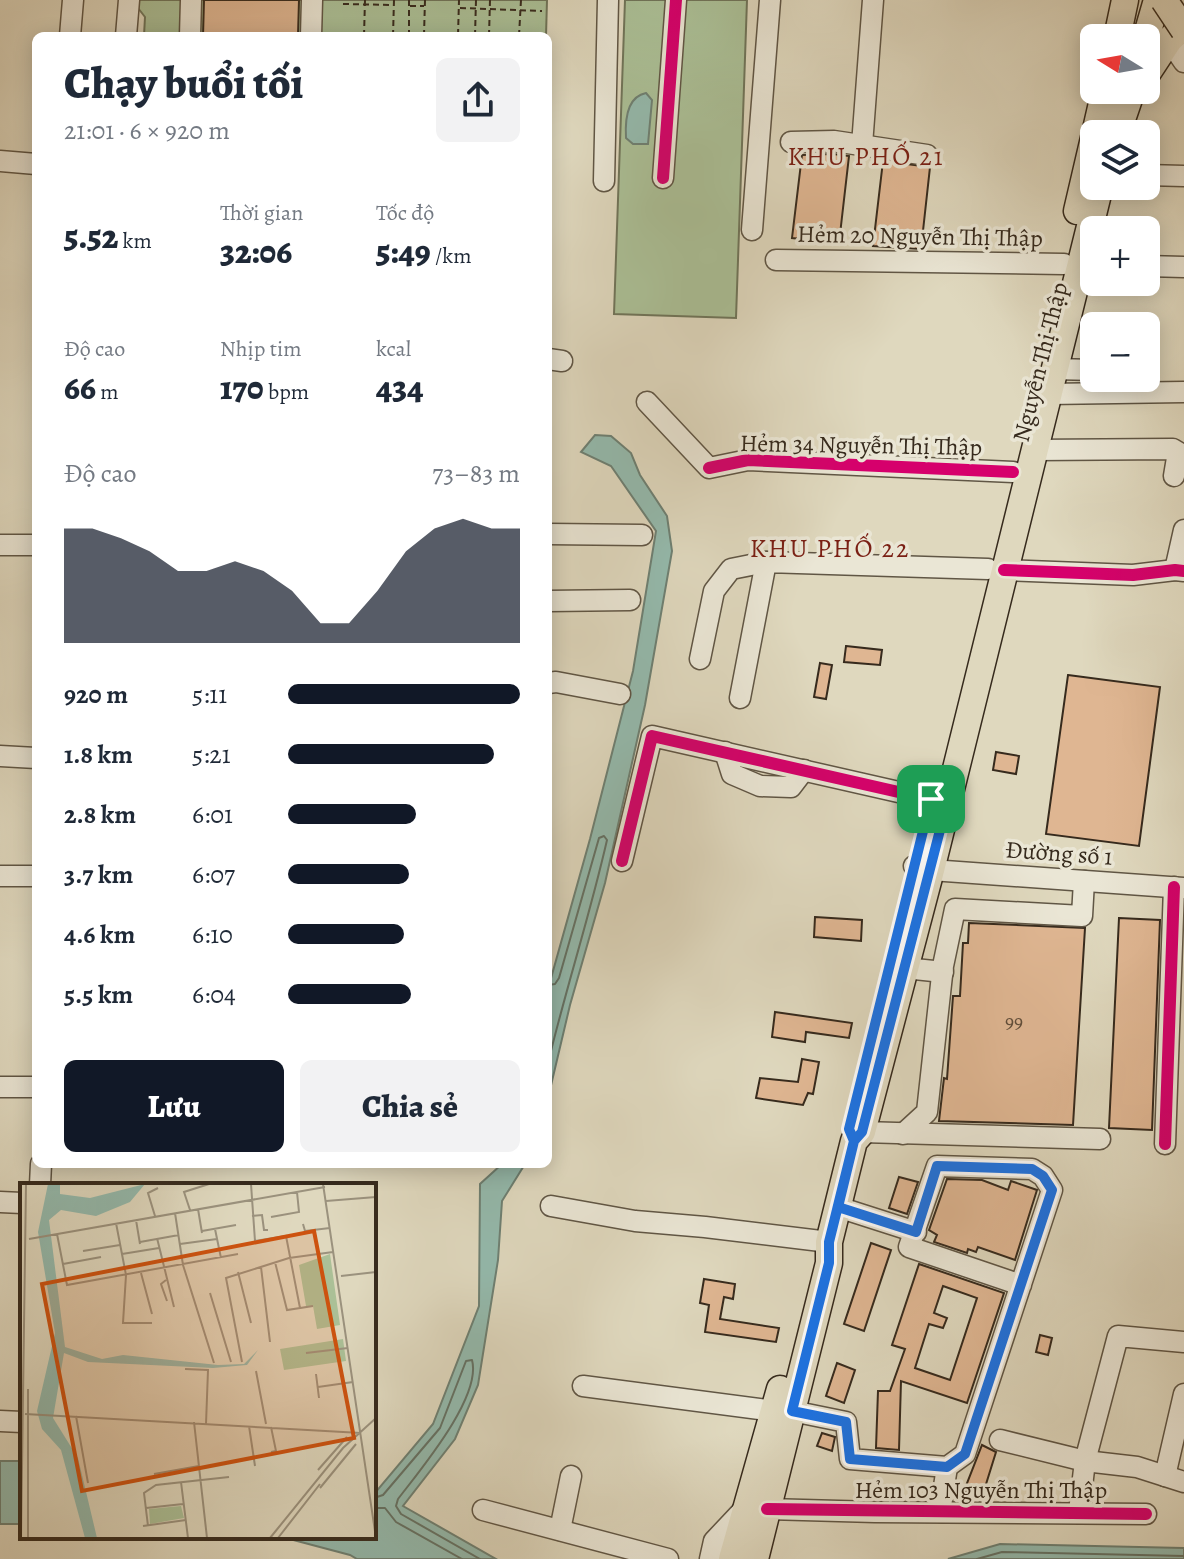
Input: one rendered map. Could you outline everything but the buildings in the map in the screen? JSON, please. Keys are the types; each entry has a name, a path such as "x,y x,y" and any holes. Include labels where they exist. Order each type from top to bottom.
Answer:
{"main road":[{"path":"1157,0 1171,34"},
{"path":"1160,52 1171,34 1164,0"},
{"name":"Nguyễn Thị Thập","path":"1114,120 1126,104"},
{"name":"Nguyễn Thị Thập","path":"858,1137 849,1129 939,801 996,569 1013,472 1079,264 1091,200"},
{"name":"Nguyễn Thị Thập","path":"996,569 1034,450 1096,200"},
{"name":"Nguyễn Thị Thập","path":"732,1559 757,1508 783,1411 816,1260 829,1242 905,968 922,868"},
{"name":"Nguyễn Thị Thập","path":"755,1559 757,1508"}],"street":[{"path":"70,32 73,0"},
{"path":"126,32 129,0"},
{"path":"190,32 191,0"},
{"path":"311,32 312,0"},
{"path":"604,181 608,0"},
{"path":"663,178 676,0"},
{"path":"752,230 770,0"},
{"path":"862,145 873,0"},
{"path":"1171,34 1184,62"},
{"path":"791,142 834,141 927,155"},
{"path":"0,161 32,164"},
{"path":"1160,175 1184,176"},
{"name":"Hẻm 20 Nguyễn Thị Thập","path":"776,260 1079,264"},
{"path":"1160,266 1184,267"},
{"path":"1051,382 1080,374"},
{"path":"1051,382 1184,392"},
{"name":"Hẻm 34 Nguyễn Thị Thập","path":"647,402 709,468 748,460 1013,472"},
{"path":"1034,450 1173,449 1178,452 1174,476"},
{"path":"700,659 714,591 731,569 766,562 1133,575 1180,570 1184,531"},
{"path":"552,534 642,535"},
{"path":"0,545 32,545"},
{"path":"740,698 766,562"},
{"path":"552,601 630,600"},
{"path":"552,682 620,694"},
{"path":"622,861 652,736 939,801"},
{"path":"0,756 32,758"},
{"name":"Đường số 1","path":"922,868 1179,888"},
{"path":"0,876 32,876"},
{"path":"1034,914 1036,877"},
{"path":"903,1134 927,1112 943,972 955,909 1082,916 1084,881"},
{"path":"1165,1144 1179,888"},
{"path":"905,968 943,972"},
{"path":"0,1087 32,1087"},
{"path":"858,1137 903,1134 1100,1139"},
{"path":"583,1386 846,1422 850,1459 947,1467 965,1454 1021,1285 1052,1190 1043,1176 1032,1169 937,1166 909,1247 1021,1285"},
{"path":"0,1202 20,1203"},
{"path":"551,1206 635,1221 829,1242"},
{"path":"838,1207 916,1232"},
{"path":"1079,1512 1085,1461 1118,1336 1184,1342"},
{"path":"1000,1440 1085,1461 1137,1467 1174,1479 1184,1394"},
{"path":"0,1421 20,1422"},
{"path":"940,1512 947,1467"},
{"path":"560,1530 571,1476"},
{"path":"710,1559 714,1541 757,1508"},
{"name":"Hẻm 103 Nguyễn Thị Thập","path":"757,1508 1146,1514"},
{"path":"483,1510 668,1559"}],"path":[{"path":"393,32 394,0"},
{"path":"409,0 409,32"},
{"path":"424,32 425,0"},
{"path":"458,32 459,0"},
{"path":"475,32 476,0"},
{"path":"489,32 490,0"},
{"path":"519,32 521,0"},
{"path":"343,4 365,2 394,5"},
{"path":"364,32 365,2"},
{"path":"409,6 425,6"},
{"path":"459,8 542,11"}],"green space":[{"path":"138,0 547,0 546,32 144,32 145,17 138,8"},
{"path":"625,0 747,0 736,318 614,314"}],"water":[{"path":"646,93 652,100 648,144 633,144 626,138 628,111 634,99"},
{"path":"595,435 611,436 631,453 640,475 667,516 672,551 645,705 605,883 552,1081 552,975 633,671 656,531 611,466 581,452"},
{"path":"498,1168 523,1168 502,1201 498,1260 478,1385 455,1439 403,1506 496,1559 357,1559 290,1539 376,1539 376,1492 433,1424 479,1306 480,1184"},
{"path":"0,1461 20,1461 20,1524 0,1524"},
{"path":"1000,1544 1184,1548 1184,1559 948,1559"}],"cycle path":[{"path":"663,178 676,0"},
{"path":"709,468 748,460 1013,472"},
{"path":"1004,570 1133,575 1184,571"},
{"path":"622,861 652,736 947,803"},
{"path":"1165,1144 1174,887"},
{"path":"767,1509 1146,1514"}],"district":[{"name":"KHU PHỐ 21","path":"866,156"},
{"name":"KHU PHỐ 22","path":"830,548"}],"route":[{"path":"931,799 849,1129 854,1141 829,1242 829,1263 792,1411 846,1422 850,1459 947,1467 965,1454 1052,1190 1043,1176 1032,1169 937,1166 916,1232 838,1207 854,1141 862,1132 947,803 931,799"}]}
